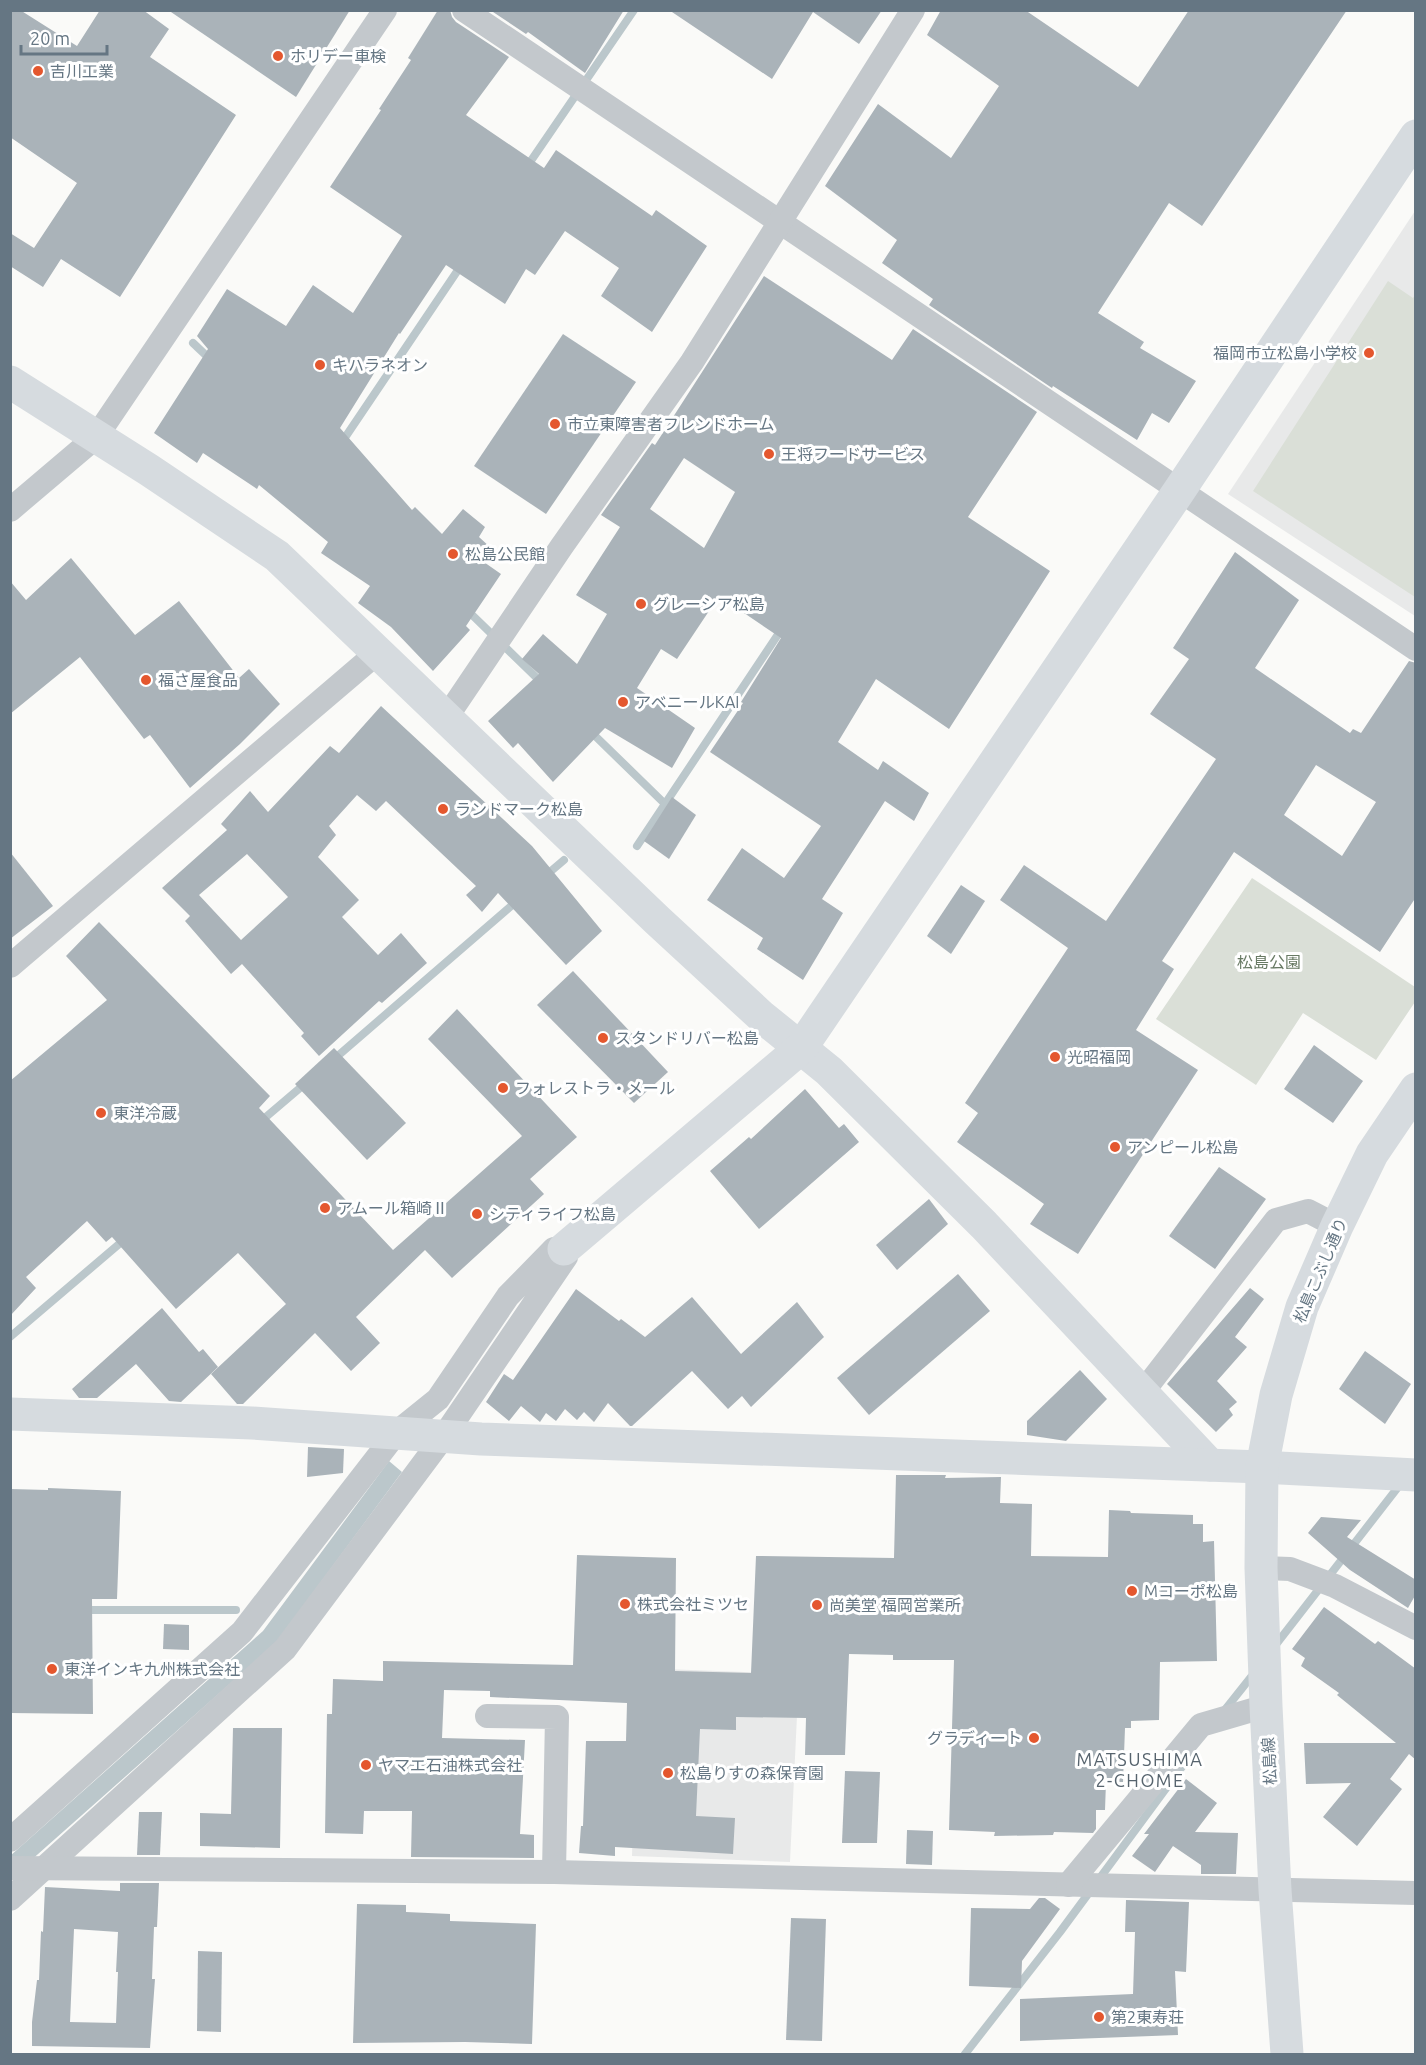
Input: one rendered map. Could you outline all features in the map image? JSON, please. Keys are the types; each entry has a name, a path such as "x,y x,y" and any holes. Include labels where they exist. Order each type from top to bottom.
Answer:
{"street":[{"path":"10,510 96,437 385,10"},
{"path":"464,10 1416,649"},
{"path":"446,718 562,546 692,362 913,10"},
{"path":"10,1840 242,1632 397,1432 438,1399 508,1296 554,1249 564,1249 801,1048 1179,491 1416,136"},
{"path":"10,382 222,518 277,556 657,920 761,1016 829,1071 984,1225 1210,1465"},
{"path":"10,966 377,653"},
{"name":"松島こぶし通り","path":"1262,1467 1275,1395 1302,1307 1337,1226 1372,1154 1416,1089"},
{"path":"1142,1393 1276,1220 1308,1211 1337,1226"},
{"path":"10,1899 285,1649 444,1436 566,1257 564,1249"},
{"path":"10,1414 252,1422 492,1440 1210,1465 1416,1475"},
{"name":"松島線","path":"1262,1467 1261,1568 1266,1706 1275,1890 1287,2055"},
{"path":"1261,1568 1290,1569 1335,1586 1416,1628"},
{"path":"1068,1885 1201,1725 1266,1706"},
{"path":"487,1716 557,1717 554,1872"},
{"path":"10,1868 554,1872 1416,1893"}],"shaded area":[{"name":"福岡市立松島小学校","path":"1415,211 1415,616 1228,494"},
{"path":"389,1461 402,1472 276,1643 11,1878 10,1856 263,1631"},
{"path":"638,1668 799,1674 790,1862 632,1856"}],"green space":[{"name":"福岡市立松島小学校","path":"1388,281 1413,298 1415,295 1415,597 1253,491"},
{"name":"松島公園","path":"1252,878 1415,987 1415,1002 1376,1060 1303,1013 1256,1085 1156,1019"}],"building":[{"path":"10,10 20,10 77,46 100,10 143,10 169,29 150,57 236,115 120,297 61,259 43,287 10,266 10,233 34,248 77,183 10,137"},
{"name":"ホリデー車検","path":"168,10 350,10 296,97"},
{"path":"438,10 450,10 456,22 509,57 466,115 544,168 556,150 652,216 656,210 707,246 652,332 601,296 619,268 565,231 535,275 526,269 505,304 446,265 399,333 340,428 412,510 415,507 442,534 463,509 485,527 479,537 491,548 481,560 501,574 466,626 470,630 433,671 391,627 358,603 370,586 321,553 328,542 259,485 257,489 203,453 197,463 154,433 208,349 197,336 227,289 286,326 313,285 353,313 402,236 330,187 381,110 379,109 411,60 408,58"},
{"path":"490,10 624,10 585,73 528,32 526,34"},
{"path":"669,10 882,10 859,44 813,12 772,79"},
{"path":"941,10 1025,10 1138,87 1189,10 1347,10 1202,226 1169,203 1098,313 1144,342 1140,348 1196,381 1169,423 1152,413 1137,440 1053,386 1052,388 929,305 933,299 882,263 897,240 825,186 878,104 951,158 999,86 927,35"},
{"path":"764,276 892,360 913,329 1037,412 968,517 1050,571 949,729 876,679 838,742 878,770 883,761 929,793 914,821 885,801 822,899 843,913 803,980 757,949 763,938 707,900 742,848 784,878 821,826 710,752 743,703 741,702 781,638 719,596 677,659 661,649 637,688 695,728 672,768 605,728 553,782 518,743 513,748 488,721 539,674 522,659 543,634 577,664 607,614 576,595 620,527 601,515 652,443 655,445","holes":["684,458 735,492 704,548 650,509"]},
{"name":"市立東障害者フレンドホーム","path":"563,334 636,382 546,514 474,466"},
{"path":"1235,552 1299,600 1255,668 1350,733 1353,729 1361,733 1409,661 1416,663 1416,897 1380,952 1234,852 1162,961 1174,969 1136,1030 1198,1070 1078,1254 1030,1224 1044,1204 957,1142 978,1113 965,1103 1068,948 1000,900 1024,865 1106,921 1216,759 1150,714 1189,659 1173,648","holes":["1316,765 1376,802 1342,856 1284,815"]},
{"path":"71,558 135,635 179,601 239,678 249,669 280,704 240,744 190,788 150,735 144,739 80,657 10,714 10,581 26,600"},
{"path":"381,706 532,846 602,931 566,965 498,893 482,912 466,895 476,886 386,801 376,811 357,795 329,826 336,835 318,857 359,900 342,917 378,955 401,933 427,963 382,1003 379,1001 319,1056 301,1036 304,1033 242,964 231,974 185,921 190,916 162,888 227,830 221,824 250,791 268,812 330,746 339,753","holes":["247,854 288,897 241,940 199,895"]},
{"path":"672,797 696,815 669,859 644,841"},
{"path":"10,852 53,906 10,939"},
{"path":"961,885 985,901 951,954 927,936"},
{"path":"99,922 270,1096 259,1108 393,1250 522,1136 428,1039 457,1009 577,1137 530,1179 544,1194 452,1278 425,1250 356,1317 380,1343 351,1371 315,1333 243,1404 237,1404 211,1374 286,1304 238,1253 176,1309 112,1237 106,1242 87,1221 26,1277 36,1288 10,1316 10,1081 107,1000 66,956"},
{"name":"スタンドリバー松島","path":"573,971 668,1072 634,1103 537,1005"},
{"path":"1314,1045 1363,1081 1333,1123 1284,1089"},
{"path":"334,1048 406,1123 367,1160 295,1084"},
{"path":"805,1089 839,1128 844,1124 859,1142 759,1229 710,1171 749,1137 751,1139"},
{"path":"1219,1167 1266,1199 1215,1269 1169,1236"},
{"path":"929,1199 948,1224 897,1270 876,1245"},
{"path":"958,1274 990,1311 869,1415 837,1378"},
{"path":"1250,1288 1264,1299 1235,1337 1247,1347 1217,1381 1237,1402 1229,1409 1233,1415 1216,1432 1167,1384"},
{"path":"576,1289 645,1337 692,1297 741,1354 797,1302 824,1337 751,1407 742,1396 728,1409 692,1371 632,1426 608,1403 594,1422 584,1412 577,1420 565,1409 556,1421 546,1413 540,1422 521,1406 509,1421 486,1402 504,1374 513,1380"},
{"path":"162,1308 199,1352 203,1349 218,1367 181,1402 169,1401 136,1364 97,1398 79,1398 72,1389"},
{"path":"1365,1351 1411,1384 1385,1424 1339,1389"},
{"path":"1080,1370 1107,1399 1066,1441 1027,1435 1027,1421"},
{"path":"308,1447 344,1449 343,1473 307,1477"},
{"path":"896,1475 946,1475 945,1478 1001,1477 1000,1503 1032,1504 1031,1556 1108,1557 1109,1510 1193,1515 1193,1524 1203,1524 1203,1542 1214,1541 1217,1661 1160,1662 1159,1720 1131,1721 1131,1728 1125,1728 1123,1782 1106,1782 1105,1810 1096,1810 1096,1829 1093,1833 1054,1832 1053,1835 994,1836 995,1832 949,1830 954,1660 893,1660 893,1655 849,1654 845,1755 805,1755 806,1718 736,1717 736,1730 700,1729 696,1816 735,1818 733,1854 615,1847 615,1856 579,1853 581,1826 583,1826 586,1741 626,1741 627,1703 490,1697 490,1691 444,1690 442,1738 525,1740 520,1834 534,1835 534,1858 411,1857 412,1811 364,1811 363,1834 325,1833 327,1714 332,1714 333,1679 383,1681 383,1661 573,1665 577,1555 676,1558 675,1671 751,1673 756,1556 894,1558"},
{"path":"48,1488 121,1491 117,1599 92,1599 93,1714 10,1713 10,1489 48,1490"},
{"path":"1321,1517 1361,1520 1347,1537 1416,1580 1416,1594 1408,1608 1350,1570 1308,1533"},
{"path":"1324,1607 1375,1644 1378,1641 1416,1669 1416,1760 1409,1754 1390,1779 1402,1789 1357,1846 1323,1817 1351,1783 1306,1784 1304,1743 1396,1743 1337,1695 1339,1693 1301,1666 1305,1658 1292,1649"},
{"path":"164,1624 189,1625 189,1650 163,1649"},
{"path":"233,1728 282,1728 280,1848 200,1846 200,1813 231,1814"},
{"path":"845,1771 880,1772 877,1843 842,1843"},
{"path":"1186,1779 1217,1803 1195,1832 1238,1833 1236,1874 1201,1874 1201,1865 1173,1846 1155,1872 1132,1856 1149,1834 1144,1834"},
{"path":"139,1812 162,1812 160,1855 137,1855"},
{"path":"907,1830 933,1831 932,1865 906,1864"},
{"path":"120,1883 159,1883 157,1927 154,1927 152,1979 155,1979 150,2048 32,2046 32,2022 37,1980 39,1980 45,1887 120,1891","holes":["74,1929 118,1932 116,2023 70,2022"]},
{"path":"1039,1898 1045,1898 1060,1909 1022,1961 1021,1988 969,1986 971,1908 1030,1909"},
{"path":"1126,1900 1189,1902 1186,1972 1175,1971 1178,2035 1020,2041 1020,1999 1133,1994 1135,1932 1125,1932"},
{"path":"357,1904 406,1905 406,1912 450,1914 450,1921 536,1924 532,2044 353,2043"},
{"path":"791,1918 826,1919 822,2041 786,2040"},
{"path":"198,1951 222,1952 221,2032 197,2031"}],"waterway":[{"path":"526,168 634,10"},
{"path":"340,445 462,264"},
{"path":"193,343 212,361"},
{"path":"466,609 543,684"},
{"path":"637,846 783,627"},
{"path":"588,729 665,804"},
{"path":"544,877 564,860"},
{"path":"333,1060 518,900"},
{"path":"260,1122 307,1082"},
{"path":"10,1337 125,1239"},
{"path":"1274,1647 1402,1482"},
{"path":"83,1610 236,1610"},
{"path":"1224,1711 1255,1672"},
{"path":"965,2054 1060,1932 1187,1760"}],"place":[{"name":"ホリデー車検","path":"278,56"},
{"name":"吉川工業","path":"38,71"},
{"name":"福岡市立松島小学校","path":"1369,353"},
{"name":"キハラネオン","path":"320,365"},
{"name":"市立東障害者フレンドホーム","path":"555,424"},
{"name":"王将フードサービス","path":"769,454"},
{"name":"松島公民館","path":"453,554"},
{"name":"グレーシア松島","path":"641,604"},
{"name":"福さ屋食品","path":"146,680"},
{"name":"アベニールKAI","path":"623,702"},
{"name":"ランドマーク松島","path":"443,809"},
{"name":"スタンドリバー松島","path":"603,1038"},
{"name":"光昭福岡","path":"1055,1057"},
{"name":"フォレストラ・メール","path":"503,1088"},
{"name":"東洋冷蔵","path":"101,1113"},
{"name":"アンピール松島","path":"1115,1147"},
{"name":"アムール箱崎Ⅱ","path":"325,1208"},
{"name":"シティライフ松島","path":"477,1214"},
{"name":"Mコーポ松島","path":"1132,1591"},
{"name":"株式会社ミツセ","path":"625,1604"},
{"name":"尚美堂 福岡営業所","path":"817,1605"},
{"name":"東洋インキ九州株式会社","path":"52,1669"},
{"name":"グラディート","path":"1034,1738"},
{"name":"ヤマエ石油株式会社","path":"366,1765"},
{"name":"松島りすの森保育園","path":"668,1773"},
{"name":"第2東寿荘","path":"1099,2017"}],"district":[{"name":"MATSUSHIMA 2-CHOME","path":"1140,1769"}]}
